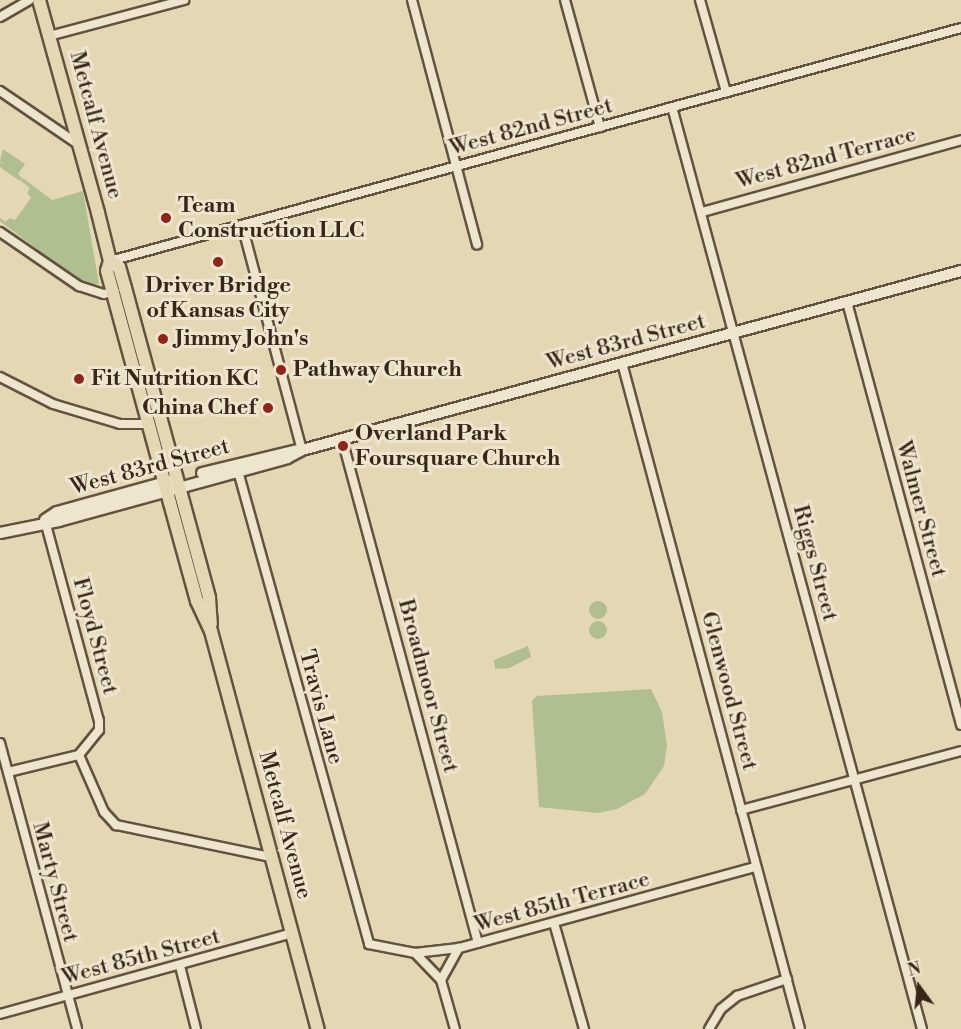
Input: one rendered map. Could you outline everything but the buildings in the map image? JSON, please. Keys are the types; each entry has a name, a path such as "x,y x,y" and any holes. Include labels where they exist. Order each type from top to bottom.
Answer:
{"main road":[{"name":"Metcalf Avenue","path":"39,0 80,145 110,261 107,271 165,486 197,601 211,631 318,1029"},
{"name":"Metcalf Avenue","path":"110,261 119,267 179,482 209,598 211,631"}],"street":[{"path":"0,17 29,0"},
{"path":"50,36 184,0"},
{"path":"412,0 477,245"},
{"path":"565,0 600,127"},
{"path":"700,0 726,92"},
{"name":"West 82nd Street","path":"110,261 961,28"},
{"path":"0,91 80,145"},
{"name":"Riggs Street","path":"672,107 922,1029"},
{"name":"West 82nd Terrace","path":"702,212 961,140"},
{"path":"242,225 302,450"},
{"path":"0,232 78,286 104,294 125,288"},
{"name":"West 83rd Street","path":"179,482 238,471 342,439 961,273"},
{"name":"Walmer Street","path":"847,302 961,725"},
{"name":"Glenwood Street","path":"622,363 800,1029"},
{"path":"0,377 53,404 120,424 149,424"},
{"name":"Broadmoor Street","path":"342,439 478,943"},
{"name":"West 83rd Street","path":"0,533 45,520 57,512 165,486 288,450 302,450"},
{"name":"Travis Lane","path":"238,471 365,938 375,946"},
{"name":"Floyd Street","path":"45,520 99,720 99,730 80,755"},
{"name":"Marty Street","path":"0,743 77,1029"},
{"path":"741,810 961,751"},
{"path":"8,772 80,755 104,812 116,825 272,857"},
{"name":"West 85th Terrace","path":"375,946 415,952 459,948 756,867"},
{"path":"554,922 584,1029"},
{"name":"West 85th Street","path":"0,1014 180,966 292,933"},
{"path":"441,980 459,948"},
{"path":"415,952 441,980 455,1029"},
{"path":"180,966 196,1029"},
{"path":"709,1029 722,1009 736,996 787,979"}],"green space":[{"path":"3,149 25,164 18,174 22,178 20,181 0,167 0,162 5,165 0,161"},
{"path":"23,178 52,200 83,191 99,284 88,284 72,276 0,221 0,218 5,222 10,218 15,220 31,198 27,193 30,188 21,181"},
{"path":"594,601 602,601 607,606 605,617 594,619 589,614 589,606"},
{"path":"598,621 604,624 607,630 604,636 598,639 592,636 589,630 592,624"},
{"path":"528,646 531,657 509,668 495,669 494,660"},
{"path":"651,689 662,712 667,745 664,766 645,794 617,809 598,813 539,807 532,701 537,696"}],"place":[{"name":"Team Construction LLC","path":"166,218"},
{"name":"Driver Bridge of Kansas City","path":"218,262"},
{"name":"Jimmy John's","path":"163,339"},
{"name":"Pathway Church","path":"281,370"},
{"name":"Fit Nutrition KC","path":"79,379"},
{"name":"China Chef","path":"268,408"},
{"name":"Overland Park Foursquare Church","path":"343,446"}]}
